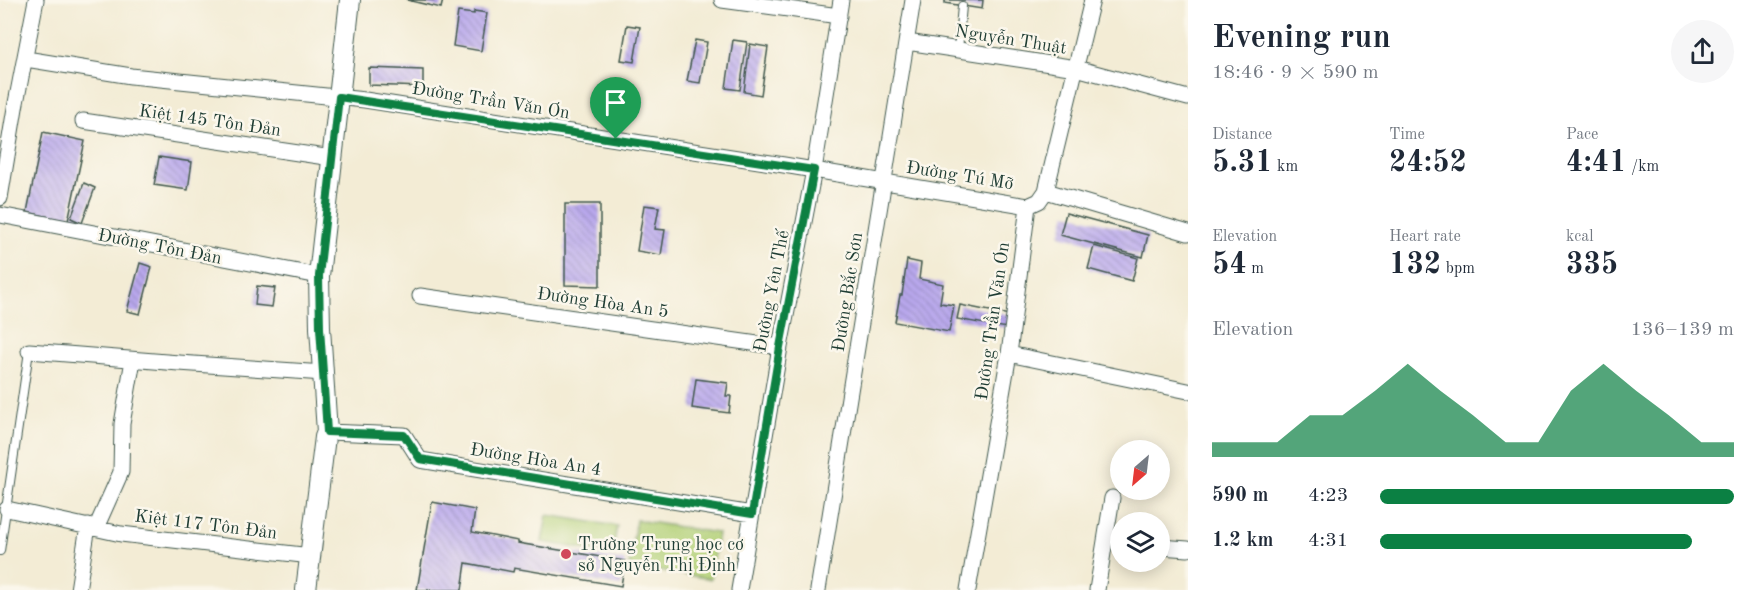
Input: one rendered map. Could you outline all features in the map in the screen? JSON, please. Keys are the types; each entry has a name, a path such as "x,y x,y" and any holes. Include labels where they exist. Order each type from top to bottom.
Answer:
{"street":[{"path":"0,198 36,0"},
{"path":"306,590 327,432 319,276 350,0"},
{"path":"722,0 839,16"},
{"name":"Đường Yên Thế","path":"738,590 780,347 814,170 841,0"},
{"name":"Đường Bắc Sơn","path":"818,590 913,0"},
{"name":"Nguyễn Thuật","path":"907,42 1076,68 1092,0"},
{"name":"Đường Trần Văn Ơn","path":"26,59 131,75 339,97 860,178"},
{"path":"1028,206 1039,201 1046,191 1076,68 1188,98"},
{"name":"Kiệt 145 Tôn Đản","path":"83,121 332,158"},
{"name":"Đường Tú Mỡ","path":"860,178 1028,206"},
{"path":"1046,191 1188,233"},
{"name":"Đường Trần Văn Ơn","path":"968,590 1009,354 1028,206"},
{"name":"Đường Tôn Đản","path":"0,215 319,276"},
{"name":"Đường Hòa An 5","path":"420,296 780,347"},
{"path":"29,351 324,373"},
{"path":"1009,354 1188,391"},
{"path":"78,590 92,527 121,471 122,424 133,360"},
{"name":"Đường Hòa An 4","path":"327,432 404,435 420,459 752,514"},
{"name":"Kiệt 117 Tôn Đản","path":"7,509 121,534 311,556"},
{"path":"1170,548 1188,549"},
{"path":"1097,590 1110,549"}],"lane":[{"path":"958,50 962,6"},
{"path":"0,551 29,351"}],"green space":[{"path":"547,515 617,526 612,554 542,542"},
{"path":"636,520 718,533 711,579 629,566"}],"building":[{"path":"407,0 443,0 441,8"},
{"path":"945,0 983,0 982,9 945,3"},
{"path":"474,11 487,13 481,51 453,46 458,12 474,14"},
{"path":"627,25 640,27 634,62 621,60"},
{"path":"695,40 707,42 700,83 687,81"},
{"path":"733,40 747,42 740,90 726,88"},
{"path":"750,44 768,47 761,95 744,92"},
{"path":"369,68 423,70 423,87 369,85"},
{"path":"43,132 85,141 68,221 27,212"},
{"path":"159,157 192,162 188,190 154,185"},
{"path":"84,183 95,188 82,223 71,218"},
{"path":"565,204 600,204 600,286 565,285"},
{"path":"644,205 659,207 655,229 665,230 661,255 637,251"},
{"path":"1066,213 1148,235 1143,257 1060,235"},
{"path":"1094,246 1138,258 1132,281 1088,269"},
{"path":"907,260 921,263 919,279 943,284 940,303 954,305 949,332 895,322"},
{"path":"140,263 152,267 140,314 127,311"},
{"path":"257,286 275,288 272,307 255,305"},
{"path":"960,305 1010,315 1007,328 957,319"},
{"path":"696,379 728,383 726,396 731,396 729,413 692,408"},
{"path":"432,502 475,510 472,532 518,541 518,543 625,561 621,586 514,568 513,572 466,563 462,590 417,590"}],"place":[{"name":"Trường Trung học cơ sở Nguyễn Thị Định","path":"566,554"}],"route":[{"path":"339,97 616,139 814,170 780,347 752,514 420,459 404,435 327,432 319,276 339,97"}]}
